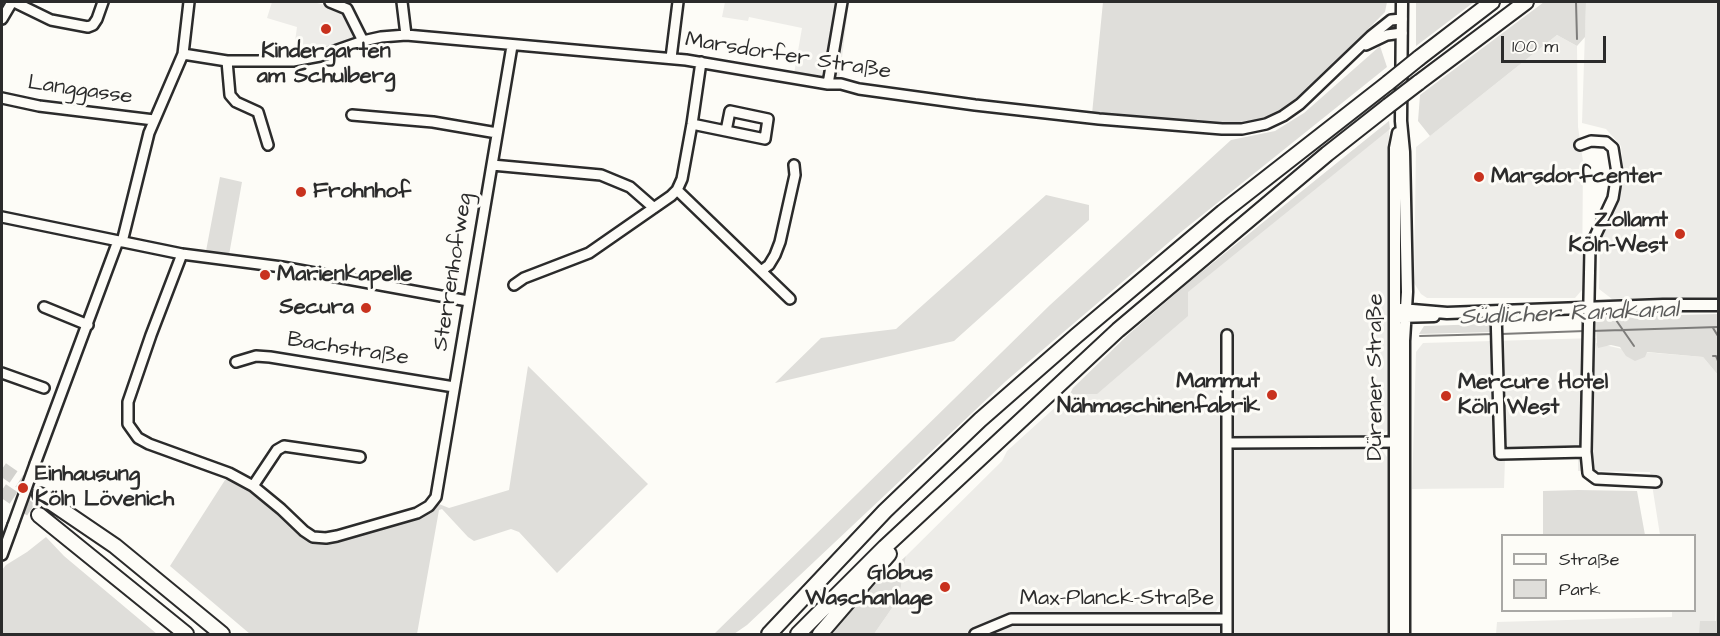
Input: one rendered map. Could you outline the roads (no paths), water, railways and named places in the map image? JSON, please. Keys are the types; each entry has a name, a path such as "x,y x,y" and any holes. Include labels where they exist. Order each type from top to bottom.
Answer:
{"highway":[{"path":"769,634 885,511 980,420 1085,328 1206,226 1492,2"},
{"path":"798,634 885,547 1118,330 1327,154 1526,2"},
{"path":"40,495 115,546 222,634"},
{"path":"820,634 927,508"},
{"path":"39,515 185,634"},
{"path":"762,634 780,623"}],"main road":[{"name":"Dürener Straße","path":"1402,2 1401,121 1404,152 1407,292 1400,313 1404,341 1399,442 1404,634"},
{"name":"Dürener Straße","path":"1395,634 1400,313 1395,148 1401,121"},
{"path":"1407,292 1429,314"},
{"path":"1400,313 1719,305"},
{"path":"1404,341 1413,325 1429,314"}],"street":[{"path":"2,19 13,2 51,20 88,27 93,25 97,19 103,2"},
{"path":"2,555 120,241 149,133 183,54 189,2"},
{"path":"330,2 347,9 363,41"},
{"path":"402,2 406,35"},
{"path":"671,58 678,2"},
{"path":"828,84 842,2"},
{"name":"Marsdorfer Straße","path":"183,54 226,61 293,61 320,56 363,41 406,35 671,58 828,84 841,84 859,89 1048,114 1242,129 1283,116 1300,104 1388,22 1402,20"},
{"name":"Marsdorfer Straße","path":"1361,48 1387,34 1402,33"},
{"name":"Sterrenhofweg","path":"253,486 282,509 304,531 319,538 338,536 417,513 433,503 436,497 512,46"},
{"path":"226,61 230,95 236,102 258,112 268,145"},
{"path":"514,285 524,278 589,253 677,190 692,124 701,62"},
{"name":"Langgasse","path":"2,98 50,108 154,120"},
{"path":"692,124 726,131 765,139 768,119 730,111 726,131"},
{"path":"352,115 433,122 497,133"},
{"path":"1580,145 1591,141 1606,142 1613,148 1617,173 1613,198 1590,247 1586,452 1588,473 1596,479 1656,482"},
{"path":"492,165 601,175 630,187 654,208"},
{"path":"760,271 769,265 780,242 793,183 794,165"},
{"path":"677,190 790,299"},
{"path":"2,217 182,254 282,267 468,301"},
{"path":"182,254 128,402 128,424 138,438 229,473 253,486 277,450 284,446 360,457"},
{"path":"44,307 88,325"},
{"path":"1496,311 1500,454 1586,452"},
{"name":"Max-Planck-Straße","path":"1227,335 1227,634"},
{"name":"Bachstraße","path":"236,362 256,356 270,357 454,387"},
{"path":"2,373 44,388"},
{"path":"1227,443 1399,442"},
{"name":"Max-Planck-Straße","path":"975,634 1011,619 1227,619"}],"waterway":[{"path":"1576,2 1577,39"},
{"name":"Südlicher Randkanal","path":"1616,320 1634,346"},
{"name":"Südlicher Randkanal","path":"1591,331 1718,327"},
{"path":"1713,328 1718,336"},
{"name":"Südlicher Randkanal","path":"1501,334 1585,331"},
{"name":"Südlicher Randkanal","path":"1420,336 1495,334"},
{"path":"1713,356 1716,356 1718,361"}],"tunnel":[{"path":"2,469 40,495"},
{"path":"2,490 39,515"}],"place":[{"name":"Kindergarten am Schulberg","path":"326,29"},
{"name":"Marsdorfcenter","path":"1479,177"},
{"name":"Frohnhof","path":"301,192"},
{"name":"Zollamt Köln-West","path":"1680,234"},
{"name":"Marienkapelle","path":"265,275"},
{"name":"Secura","path":"366,308"},
{"name":"Mammut Nähmaschinenfabrik","path":"1272,395"},
{"name":"Mercure Hotel Köln West","path":"1446,396"},
{"name":"Einhausung Köln Lövenich","path":"23,488"},
{"name":"Globus Waschanlage","path":"945,587"}]}
